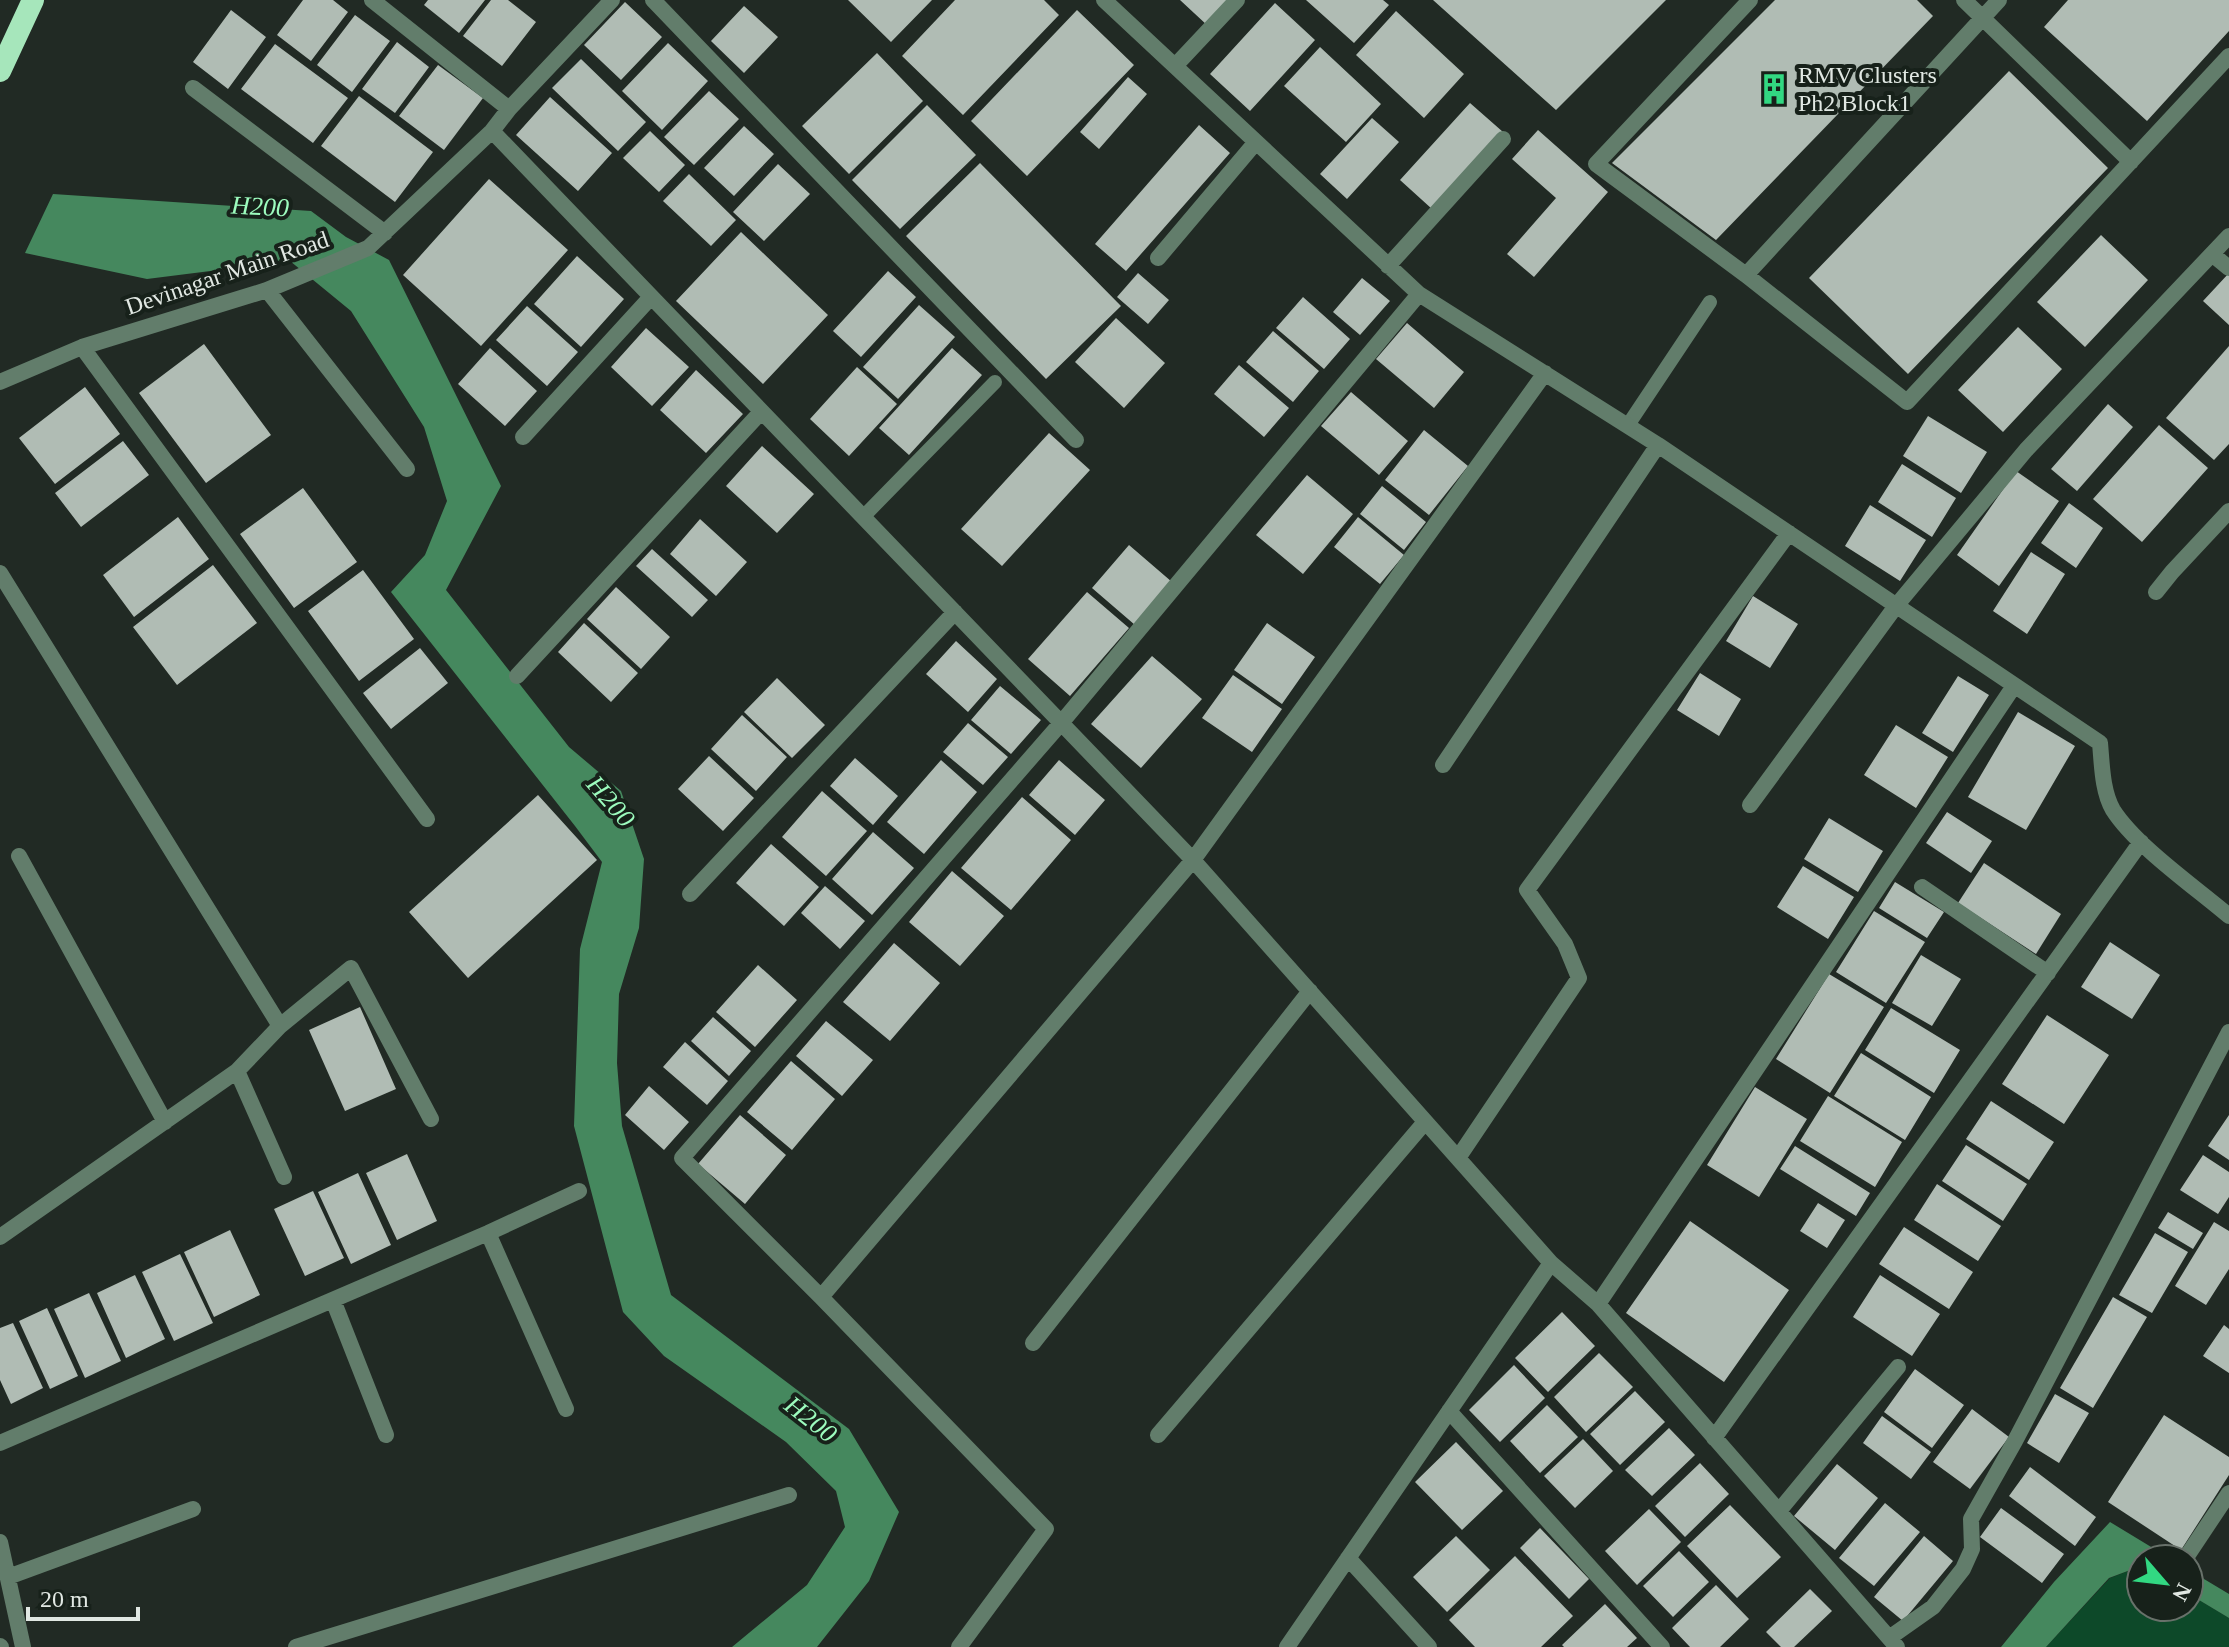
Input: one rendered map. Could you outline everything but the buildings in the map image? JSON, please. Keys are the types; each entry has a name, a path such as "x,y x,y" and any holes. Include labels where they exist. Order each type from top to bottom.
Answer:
{"highway":[{"path":"0,71 33,0"}],"street":[{"path":"372,0 509,109"},
{"name":"Devinagar Main Road","path":"0,382 82,347 296,280 368,248 492,131 612,0"},
{"path":"653,0 1076,440"},
{"path":"1104,0 1419,294 1628,425 2100,743 2103,777 2112,809 2141,842 2229,916"},
{"path":"1175,66 1237,0"},
{"path":"1750,0 1596,164 1746,275 1907,402 2229,56"},
{"path":"1964,0 2131,162"},
{"path":"1746,275 1999,0"},
{"path":"193,88 385,233"},
{"path":"492,131 1193,860 1551,1263 1598,1304 1893,1642 1933,1607 1963,1569 1972,1549 1971,1519 2229,1032"},
{"path":"1388,266 1503,139"},
{"path":"1158,258 1256,142"},
{"path":"1750,805 1896,606 2026,450 2229,236"},
{"path":"2212,254 2229,268"},
{"path":"267,290 407,469"},
{"path":"959,1647 1046,1529 682,1158 1062,722 1419,294"},
{"path":"523,437 651,297"},
{"path":"82,347 427,819"},
{"path":"821,1297 1193,860 1545,373"},
{"path":"517,676 761,412"},
{"path":"1443,765 1658,445"},
{"path":"2156,592 2229,511"},
{"path":"1458,1158 1579,978 1565,944 1527,890 1789,533"},
{"path":"0,573 280,1026"},
{"path":"690,894 955,612"},
{"path":"1598,1304 2014,686"},
{"path":"1714,1438 2141,842"},
{"path":"19,856 165,1122"},
{"path":"1922,887 2048,973"},
{"path":"0,1237 237,1071 280,1026 351,968 431,1119"},
{"path":"1033,1343 1310,991"},
{"path":"237,1071 284,1177"},
{"path":"1158,1435 1425,1122"},
{"path":"0,1443 579,1191"},
{"path":"488,1233 566,1409"},
{"path":"1287,1647 1551,1263"},
{"path":"333,1300 386,1435"},
{"path":"1779,1511 1898,1367"},
{"path":"1449,1411 1662,1647"},
{"path":"2196,1543 2229,1493"},
{"path":"296,1647 789,1495"},
{"path":"8,1577 193,1509"},
{"path":"0,1542 23,1647"},
{"path":"1348,1558 1429,1647"}],"lane":[{"path":"1628,425 1710,302"},
{"path":"863,517 995,382"}],"shaded area":[{"path":"2125,1572 2125,1623 2205,1623 2205,1604 2229,1618 2229,1647 2046,1647 2110,1578"}],"water":[{"name":"H200","path":"53,194 311,211 346,237 389,260 501,486 446,590 569,747 621,791 644,859 639,928 619,994 617,1063 622,1126 671,1295 849,1429 899,1512 869,1581 817,1647 732,1647 807,1585 845,1527 836,1491 786,1442 664,1356 623,1312 574,1126 580,949 602,862 391,592 425,555 447,501 424,427 351,311 290,261 147,279 25,253"},
{"path":"2110,1522 2145,1543 2125,1543 2125,1572 2109,1578 2046,1647 2001,1647 2054,1582"},
{"path":"2205,1580 2229,1594 2229,1618 2205,1604"}],"place":[{"name":"RMV Clusters Ph2 Block1","path":"1774,89"}]}
